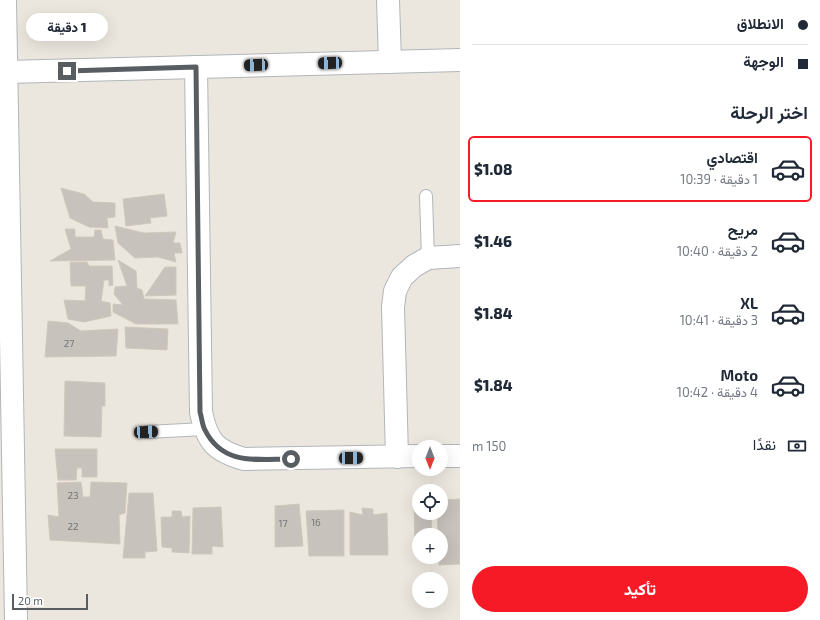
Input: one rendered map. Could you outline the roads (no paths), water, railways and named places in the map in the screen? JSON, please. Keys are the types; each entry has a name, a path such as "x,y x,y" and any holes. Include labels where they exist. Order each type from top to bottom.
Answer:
{"street":[{"path":"5,0 16,620"},
{"path":"388,0 390,62"},
{"path":"6,72 460,60"},
{"path":"196,67 200,412 204,429 214,444 227,454 244,459 412,456"},
{"path":"397,457 393,307 395,291 402,277 414,266 428,258 460,256"},
{"path":"448,456 460,456"}],"lane":[{"path":"426,196 428,258"},
{"path":"146,432 204,429"}]}
